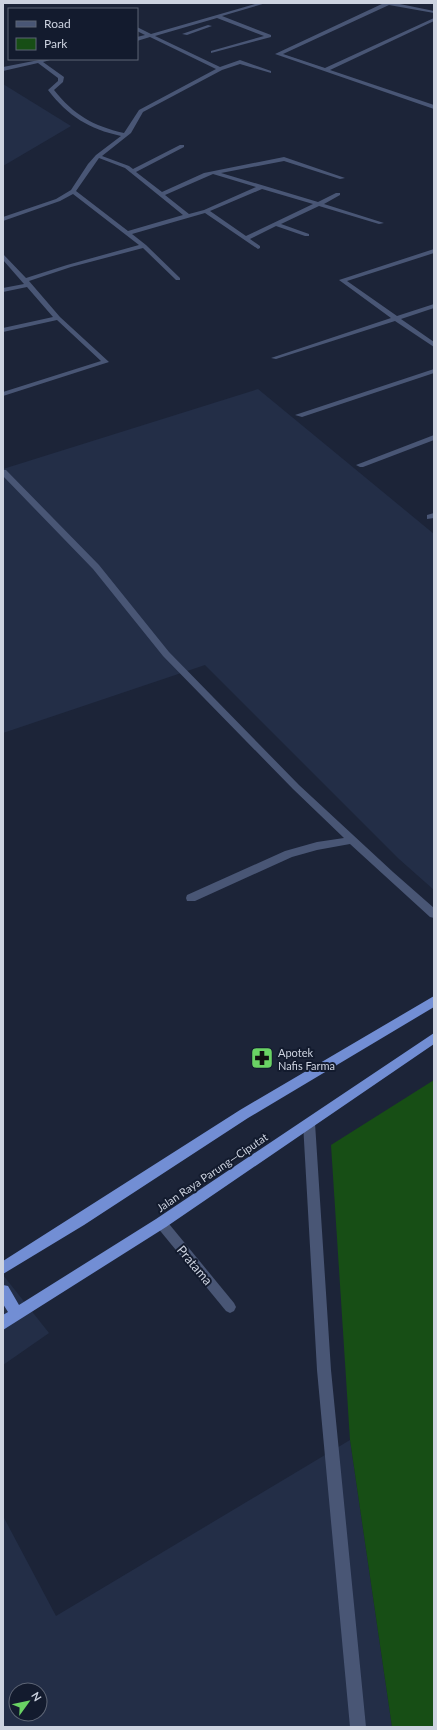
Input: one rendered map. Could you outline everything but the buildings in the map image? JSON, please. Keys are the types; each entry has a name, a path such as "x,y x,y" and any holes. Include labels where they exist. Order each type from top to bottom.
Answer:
{"highway":[{"path":"3,1268 79,1221 244,1114 434,1001"},
{"name":"Jalan Raya Parung—Ciputat","path":"3,1323 161,1223 434,1038"},
{"path":"3,1291 17,1314"}],"street":[{"path":"138,39 264,3"},
{"path":"434,12 388,3 278,54 434,107"},
{"path":"213,52 269,36 219,17"},
{"path":"325,70 434,19"},
{"path":"222,23 230,21"},
{"path":"185,34 215,25"},
{"path":"138,30 220,68"},
{"path":"3,69 44,60 61,77 61,81 50,90 65,107 96,128 126,135"},
{"path":"3,219 58,200 73,191 90,165 98,156 132,129 141,110 168,98 220,68 240,62 269,72"},
{"path":"133,171 182,146"},
{"path":"98,156 120,163 133,171 188,216"},
{"path":"162,194 200,176 213,172 284,159 342,178"},
{"path":"213,172 381,223"},
{"path":"127,233 206,211 261,187"},
{"path":"73,191 144,246 178,279"},
{"path":"246,238 338,194"},
{"path":"206,211 258,247"},
{"path":"275,224 307,235"},
{"path":"3,290 90,260 144,246"},
{"path":"434,251 342,280 434,345"},
{"path":"3,256 58,318 105,361 105,363 3,394"},
{"path":"274,358 434,306"},
{"path":"3,330 58,318"},
{"path":"299,415 434,371"},
{"path":"360,465 434,437"},
{"path":"3,472 96,567 166,654 296,786 389,875 434,914"},
{"path":"192,898 289,854 317,846 352,840"},
{"path":"309,1123 324,1370 358,1727"},
{"name":"Pratama","path":"161,1223 230,1307"}],"shaded area":[{"path":"3,84 71,126 3,166"},
{"path":"258,389 434,534 434,890 399,859 205,665 3,733 3,469"},
{"path":"3,1275 49,1333 3,1365"},
{"path":"350,1440 392,1727 3,1727 3,1516 56,1616"}],"green space":[{"path":"434,1080 434,1727 392,1727 350,1440 331,1145"}],"place":[{"name":"Apotek Nafis Farma","path":"262,1058"}]}
